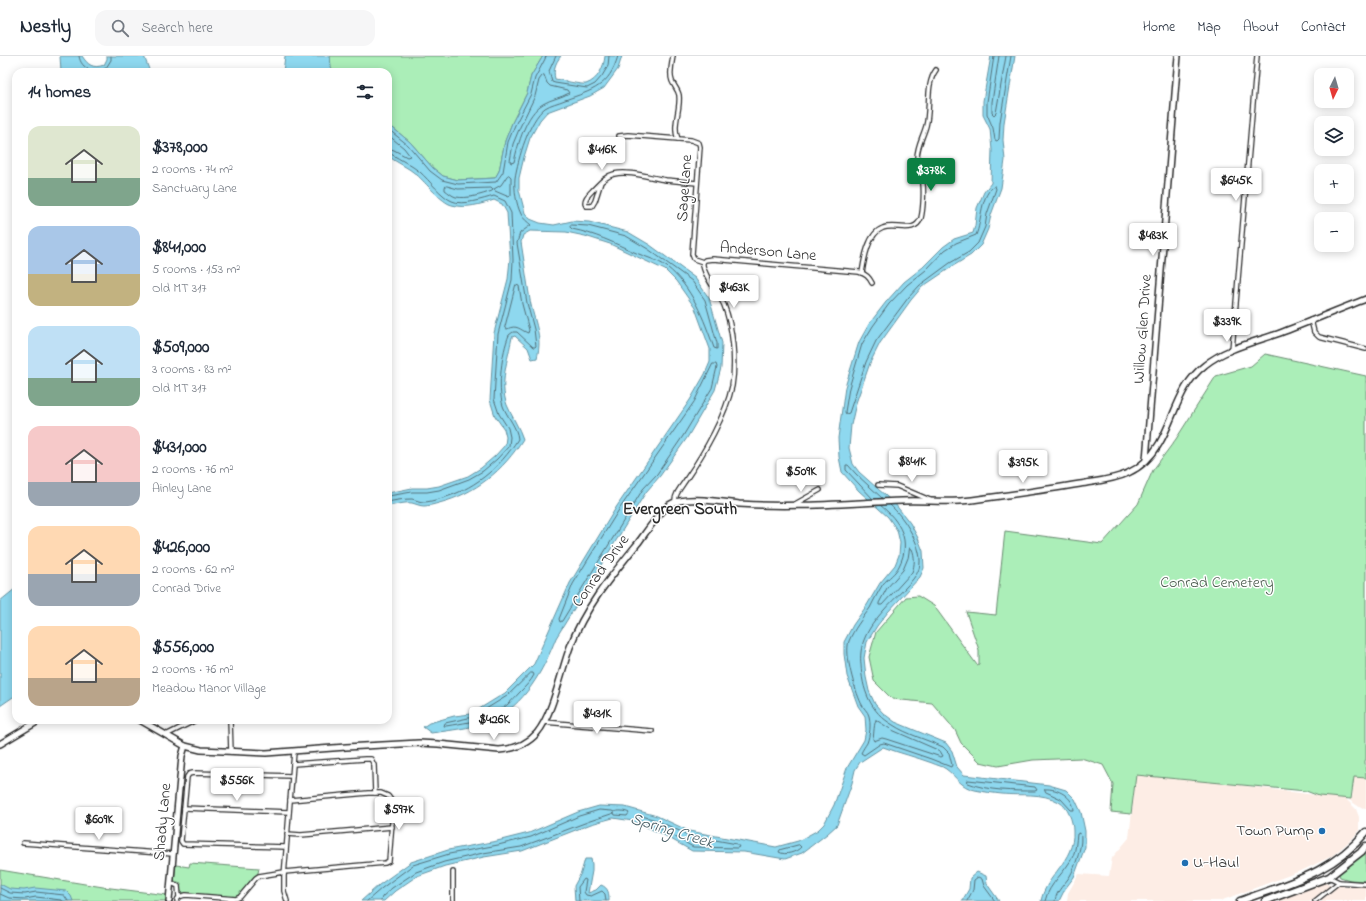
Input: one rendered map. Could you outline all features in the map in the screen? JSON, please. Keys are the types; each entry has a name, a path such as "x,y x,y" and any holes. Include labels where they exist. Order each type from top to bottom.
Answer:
{"highway":[{"path":"1240,901 1293,882 1325,868 1346,853 1366,832"},
{"path":"1265,901 1329,877 1361,852 1366,846"}],"main road":[{"name":"Willow Glen Drive","path":"1146,460 1178,56"},
{"path":"675,502 690,500 786,506 904,501 973,500 1110,479 1129,473 1146,460 1160,442 1182,394 1192,377 1214,358 1366,299"},
{"name":"Conrad Drive","path":"146,724 185,746 200,750 266,753 419,743 506,749 514,748 526,742 536,734 544,722 550,709 569,648 588,610 608,581 650,527 668,506 675,502"},
{"path":"0,744 33,724"},
{"name":"Shady Lane","path":"169,901 182,756 185,746"}],"street":[{"path":"673,56 672,80 678,90 679,96 676,129 678,139"},
{"path":"1232,350 1257,56"},
{"path":"872,283 869,277 862,273 865,253 876,232 883,228 912,227 917,225 921,216 923,184 917,164 917,158 918,150 926,126 931,78 936,70"},
{"name":"Sage Lane","path":"619,136 628,135 692,140 699,143 700,147 692,254 694,259 703,262"},
{"path":"601,182 592,206 586,206 585,200 601,182 614,174 624,173 666,180 697,183"},
{"name":"Anderson Lane","path":"675,502 675,496 693,470 719,422 729,398 733,379 733,351 730,324 721,299 703,269 703,262 705,260 713,259 862,273"},
{"path":"1311,320 1312,330 1319,336 1366,350"},
{"path":"878,485 897,486 934,501 943,501"},
{"path":"786,506 799,503 820,490"},
{"path":"544,722 652,731"},
{"path":"166,736 188,724"},
{"path":"230,724 231,752"},
{"path":"287,901 284,892 284,872 294,752"},
{"path":"293,764 365,758 371,759 374,766 375,793"},
{"path":"286,847 183,844 181,841 187,777 189,774 292,776"},
{"path":"171,883 178,886 178,899 186,895 236,899 240,897 256,878 284,872 389,861 393,809 391,800 385,794 375,793 290,800"},
{"path":"184,808 289,812"},
{"path":"287,834 301,835 392,827"},
{"path":"23,843 173,854"},
{"path":"453,872 453,901"},
{"path":"1329,877 1339,882 1366,884"},
{"path":"1315,901 1339,882"}],"shaded area":[{"path":"1136,775 1216,782 1346,799 1356,809 1359,817 1359,831 1332,856 1303,870 1220,901 1067,901 1068,893 1079,874 1109,876 1112,858 1129,838"},
{"path":"1354,777 1366,778 1366,809 1361,808 1349,800 1352,798"},
{"path":"1324,883 1343,886 1366,886 1366,901 1274,901"}],"green space":[{"path":"330,56 543,56 531,76 527,93 512,123 505,141 499,171 495,178 458,180 443,176 433,168 410,142 392,127 392,68 331,68"},
{"name":"Conrad Cemetery","path":"1265,354 1366,376 1366,778 1354,777 1351,799 1319,796 1306,791 1136,775 1131,814 1111,812 1113,784 1103,765 1081,758 1033,760 998,766 980,762 961,743 955,730 932,703 892,699 874,681 869,657 876,632 906,597 918,596 934,606 977,665 979,664 979,650 966,612 996,615 1005,531 1102,544 1138,504 1153,470 1176,439 1216,376 1251,366"},
{"path":"1366,851 1366,881 1350,880 1340,877 1340,872"},
{"path":"190,863 259,868 258,873 238,896 232,897 183,893 180,890 181,883 174,881 176,865 189,867"},
{"path":"0,870 103,887 167,895 166,901 0,901"}],"water":[{"path":"60,56 82,56 86,62 97,67 104,65 107,56 144,56 148,68 61,68"},
{"path":"285,56 330,56 331,68 284,68"},
{"path":"543,56 561,56 555,67 555,79 586,84 600,73 605,56 622,56 618,69 604,88 590,96 547,112 540,120 530,138 519,178 519,190 525,213 530,219 540,223 554,225 572,221 589,222 628,232 650,245 695,278 709,298 722,343 721,368 715,390 687,438 660,476 646,492 556,638 539,675 531,686 514,706 491,721 479,725 431,733 423,727 429,723 454,716 471,714 505,693 534,664 570,583 617,506 690,400 710,362 710,349 695,308 676,281 665,270 610,244 585,236 566,232 530,231 523,235 521,242 530,300 538,335 539,350 537,358 532,359 528,348 515,336 512,337 504,380 507,405 523,439 507,461 498,470 465,494 428,506 412,503 392,505 392,492 412,488 439,486 468,476 481,468 505,445 506,437 504,429 495,416 490,400 494,333 508,279 510,259 507,213 502,204 494,200 468,206 457,206 443,200 414,172 392,158 392,127 410,142 433,168 443,176 458,180 495,178 499,171 505,141 527,93 531,76"},
{"name":"Spring Creek","path":"991,56 1015,56 1004,123 1003,140 1005,160 1001,188 991,215 988,229 981,245 971,255 922,287 880,343 870,363 856,403 851,425 849,448 853,464 859,472 895,504 910,523 923,551 924,568 920,577 877,626 867,642 864,658 869,691 875,704 883,713 895,722 946,743 952,751 957,767 964,775 1049,785 1066,790 1075,799 1081,812 1085,831 1085,847 1074,877 1065,889 1059,901 1041,901 1048,883 1070,851 1072,842 1073,827 1071,819 1062,804 1045,797 1002,794 970,789 943,767 883,747 860,762 855,770 837,825 802,853 785,859 744,852 692,851 662,834 633,821 613,818 591,824 522,851 484,857 445,866 417,876 395,891 384,901 361,901 379,885 411,862 448,850 497,841 529,833 578,812 599,806 625,807 657,816 689,831 776,847 798,841 818,830 824,824 834,805 847,768 864,740 866,730 865,716 858,706 847,676 844,642 880,583 895,565 899,555 900,543 897,530 888,517 859,491 842,472 839,457 838,438 845,387 859,342 869,324 886,302 904,282 923,267 943,247 954,239 973,233 977,208 984,192 991,183 992,150 990,129 983,115 983,101"},
{"path":"12,591 12,698 0,706 0,601"},
{"path":"585,859 591,859 592,864 588,893 596,890 601,885 604,886 609,894 609,901 575,901 574,886 581,873"},
{"path":"977,872 986,876 987,884 999,901 962,901 969,889 970,878"},
{"path":"0,884 10,889 24,890 35,888 66,891 71,896 73,901 0,901"}],"place":[{"name":"Town Pump","path":"1322,831"},
{"name":"U-Haul","path":"1185,863"}],"district":[{"name":"Evergreen South","path":"680,509"}]}
